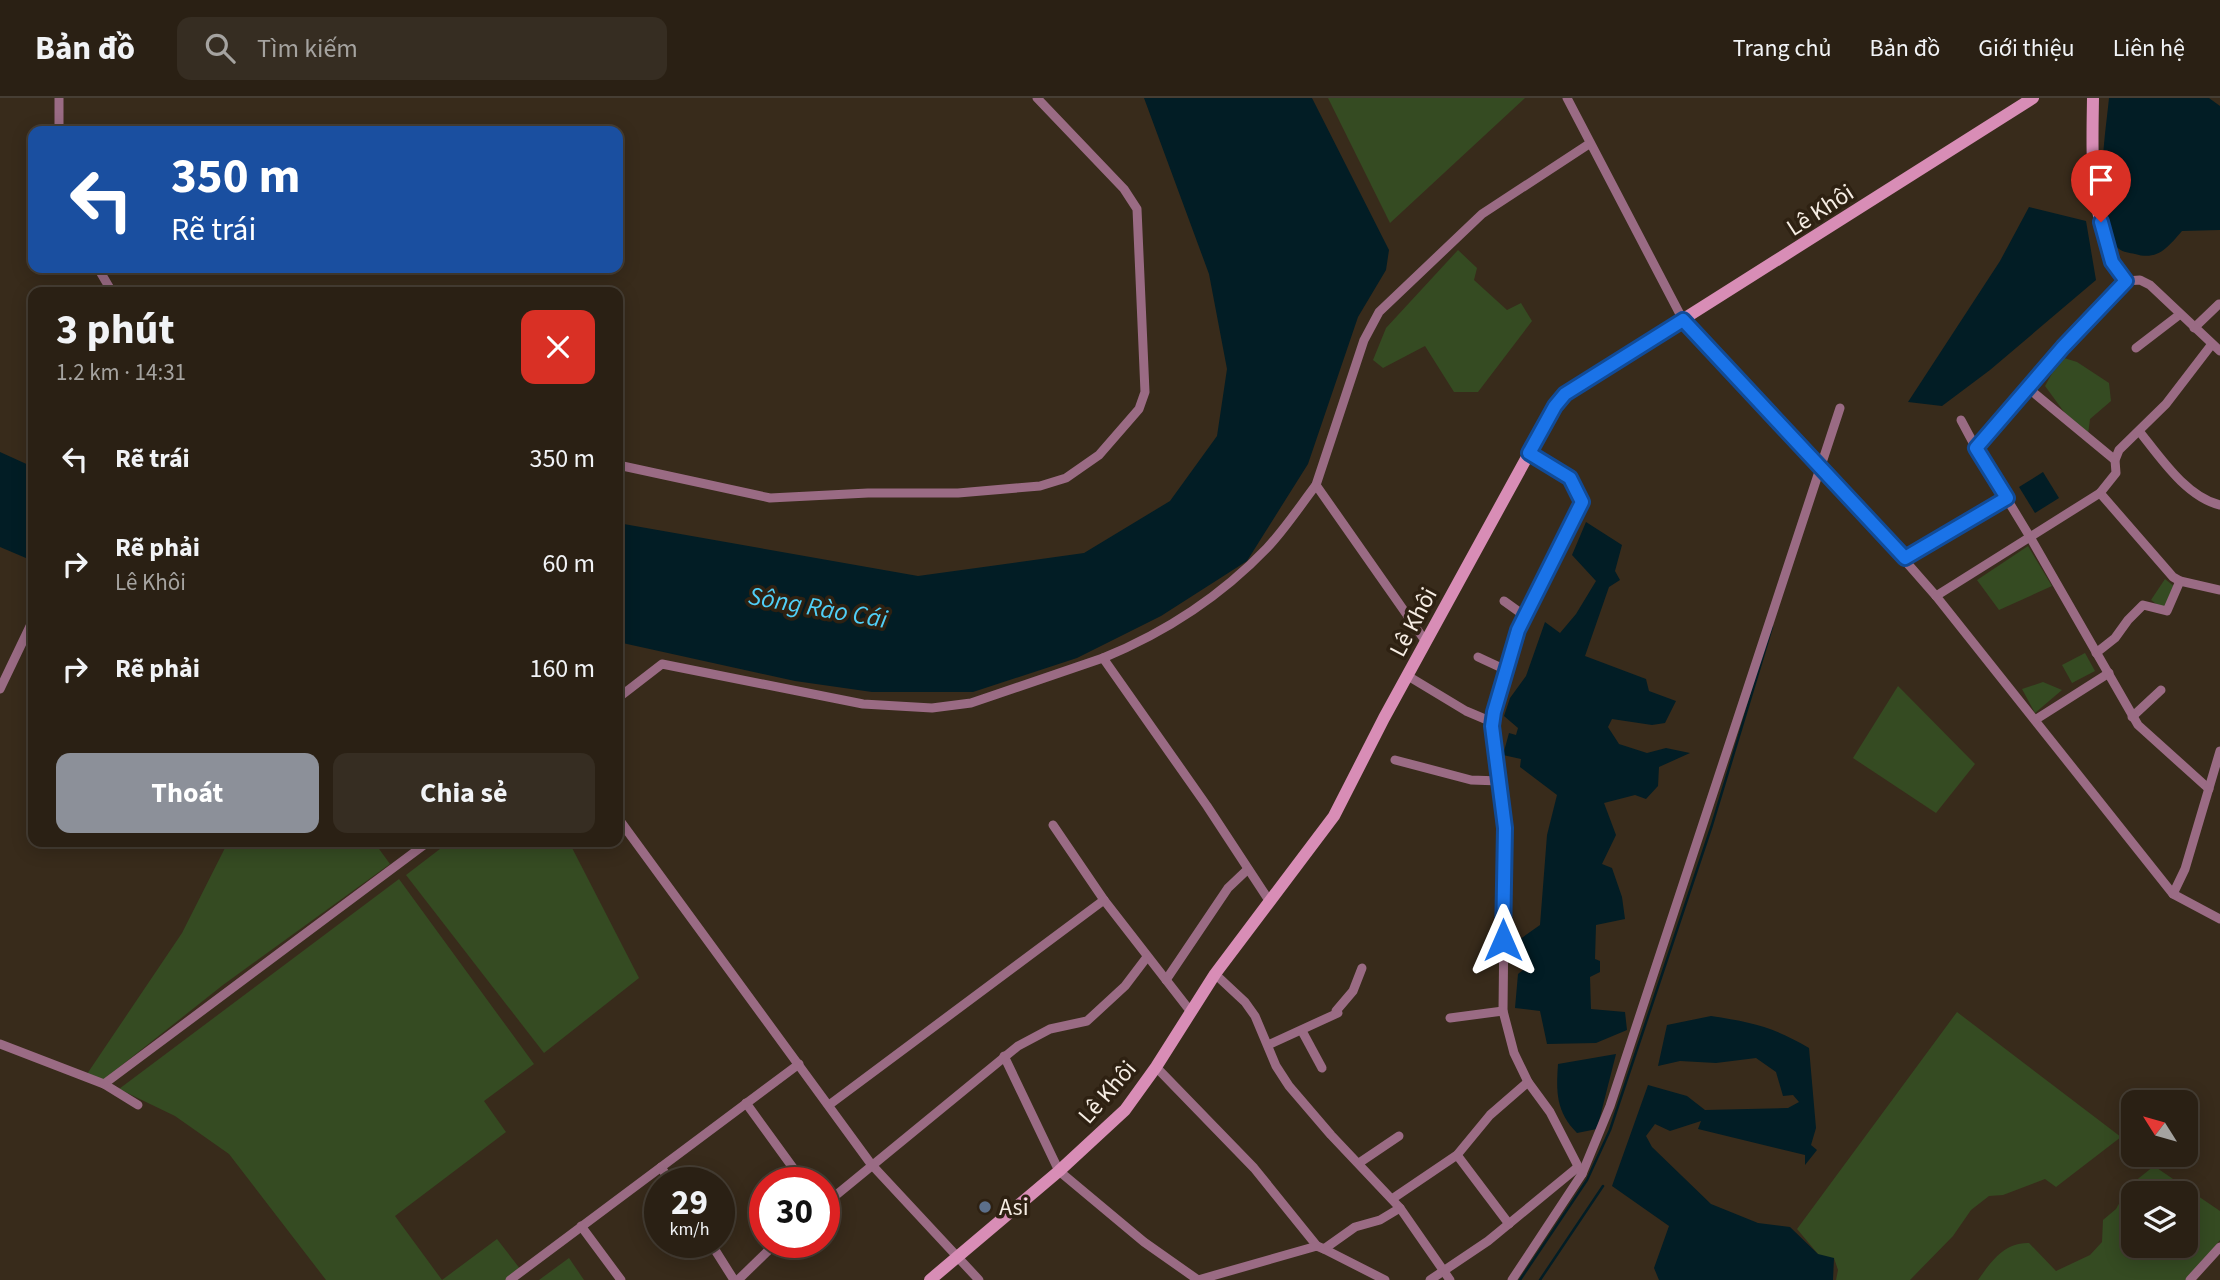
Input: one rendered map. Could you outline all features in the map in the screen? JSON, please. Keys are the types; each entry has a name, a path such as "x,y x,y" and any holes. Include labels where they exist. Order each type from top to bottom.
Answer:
{"street":[{"path":"59,98 59,126"},
{"path":"623,466 748,495 779,498 868,493 958,493 1040,486 1066,478 1099,455 1139,409 1144,399 1137,209 1124,189 1037,98"},
{"path":"1566,98 1683,320 1905,558 2173,894 2220,919"},
{"name":"Lê Khôi","path":"930,1280 1059,1171 1125,1110 1156,1067 1215,974 1334,816 1529,453 1555,406 1565,394 2033,98"},
{"path":"2092,98 2095,203 2112,262 2126,281"},
{"path":"623,694 662,664 863,704 908,708 953,706 1103,658 1164,630 1244,570 1274,540 1316,485 1364,340 1379,312 1482,214 1589,144"},
{"path":"1976,448 2126,281 2140,280 2150,285 2220,351"},
{"path":"2194,328 2219,304"},
{"path":"2136,348 2179,314"},
{"path":"1936,596 2100,494 2116,473 2115,460 2119,450 2173,396 2212,344"},
{"path":"2028,387 2115,460"},
{"path":"1512,1280 1580,1171 1621,1074 1840,408"},
{"path":"1961,420 2132,717 2151,739 2209,789"},
{"path":"2139,431 2179,477 2208,501 2220,505"},
{"path":"1529,453 1570,478 1582,502 1525,616 1492,722 1506,845 1503,1010 1514,1053 1528,1082 1550,1112 1580,1171"},
{"path":"1316,485 1426,642"},
{"path":"2100,494 2155,559 2180,581 2220,590"},
{"path":"1905,558 2007,498"},
{"path":"2096,653 2115,638 2127,620 2143,605 2165,613 2180,581"},
{"path":"1504,601 1525,616"},
{"path":"0,689 28,630"},
{"path":"1478,657 1506,670"},
{"path":"1103,658 1269,902"},
{"path":"2035,720 2109,673"},
{"path":"1408,676 1466,712 1492,722"},
{"path":"2132,717 2161,690"},
{"path":"2173,894 2185,869 2220,751"},
{"path":"1395,760 1471,780 1500,781"},
{"path":"623,825 871,1164 979,1280"},
{"path":"1053,825 1104,900 1191,1012"},
{"path":"104,1084 421,847"},
{"path":"1166,980 1228,888 1248,869"},
{"path":"829,1105 1104,900"},
{"path":"840,1191 1004,1056 1050,1030 1087,1021 1125,986 1147,957"},
{"path":"1268,1045 1337,1012 1353,991 1362,968"},
{"path":"1215,974 1245,1002 1276,1066 1289,1086 1400,1208 1447,1276"},
{"path":"1450,1018 1503,1010"},
{"path":"1302,1031 1322,1068"},
{"path":"0,1044 104,1084 138,1105"},
{"path":"1004,1056 1059,1171 1144,1242 1198,1280 1320,1248 1355,1227 1380,1220 1400,1208"},
{"path":"661,1167 799,1064"},
{"path":"1156,1067 1254,1168 1320,1248 1385,1280"},
{"path":"1392,1199 1457,1155 1490,1115 1528,1082"},
{"path":"746,1103 792,1167"},
{"path":"1359,1163 1399,1136"},
{"path":"1457,1155 1509,1224"},
{"path":"1430,1280 1447,1276 1509,1224 1580,1171"},
{"path":"510,1280 644,1180"},
{"path":"581,1226 621,1280"},
{"path":"2190,1280 2220,1247"},
{"path":"721,1258 736,1280 760,1258"}],"green space":[{"path":"1328,98 1525,98 1390,223"},
{"path":"1458,250 1477,268 1474,280 1507,310 1521,303 1532,321 1478,392 1454,392 1425,346 1383,368 1373,360 1386,328"},
{"path":"2061,357 2077,362 2109,383 2111,401 2090,419 2087,443 2045,386"},
{"path":"2028,546 2052,586 1999,610 1977,580"},
{"path":"2165,579 2175,587 2164,610 2151,600"},
{"path":"2085,653 2095,671 2072,683 2062,665"},
{"path":"2043,682 2062,690 2035,713 2022,689"},
{"path":"1898,686 1975,764 1936,813 1853,758"},
{"path":"225,847 378,847 390,864 223,985 103,1080 87,1074 182,933"},
{"path":"442,847 572,847 639,978 544,1053 406,875"},
{"path":"399,879 534,1064 484,1101 506,1132 395,1216 442,1280 326,1280 229,1154 175,1116 119,1089"},
{"path":"1957,1012 2121,1137 2056,1187 2045,1179 2003,1195 1989,1196 1971,1210 1953,1236 1910,1280 1836,1280 1838,1270 1834,1258 1823,1260 1797,1229"},
{"path":"2155,1167 2176,1181 2135,1181"},
{"path":"2198,1196 2220,1211 2220,1240 2190,1280 1978,1280 1999,1254 2020,1244 2029,1243 2056,1271 2090,1255 2102,1242 2103,1220 2116,1209 2121,1200 2121,1258 2198,1258"},
{"path":"497,1239 521,1270 507,1280 442,1280"},
{"path":"569,1258 584,1280 539,1280"}],"water":[{"name":"Sông Rào Cái","path":"1144,98 1312,98 1389,250 1386,270 1358,317 1308,464 1247,561 1161,616 1077,658 973,692 872,692 795,681 623,643 623,524 918,576 1084,553 1170,501 1217,436 1227,369 1209,274"},
{"path":"2109,98 2209,98 2220,106 2220,230 2182,231 2162,251 2150,256 2119,249 2110,238 2102,201 2103,155"},
{"path":"2029,207 2086,221 2096,280 1990,370 1942,406 1908,402 2000,261"},
{"path":"0,452 28,465 28,559 0,547"},
{"path":"2043,472 2059,498 2035,513 2019,487"},
{"path":"1586,522 1622,545 1615,571 1620,580 1609,587 1585,656 1646,679 1649,691 1676,701 1665,723 1652,725 1612,719 1608,727 1619,744 1647,753 1666,748 1690,753 1659,767 1658,786 1646,799 1635,795 1604,803 1616,835 1602,864 1612,868 1622,897 1625,919 1596,925 1595,959 1600,961 1600,972 1590,977 1591,1009 1625,1012 1627,1030 1596,1043 1547,1044 1540,1011 1515,1008 1518,974 1523,970 1516,942 1540,925 1547,835 1557,795 1520,767 1521,759 1503,755 1509,733 1516,735 1518,728 1504,716 1510,698 1526,676 1545,622 1560,633 1576,614 1596,581 1572,555"},
{"path":"1711,1016 1762,1026 1809,1048 1816,1128 1811,1145 1817,1150 1805,1165 1805,1155 1698,1129 1701,1121 1670,1131 1655,1124 1646,1136 1652,1147 1711,1204 1758,1223 1790,1227 1818,1254 1834,1258 1833,1280 1659,1280 1654,1268 1669,1226 1612,1186 1648,1085 1687,1096 1705,1110 1788,1108 1799,1102 1793,1095 1783,1096 1776,1072 1756,1058 1716,1063 1680,1061 1658,1066 1667,1025"},
{"path":"1616,1054 1597,1129 1577,1133 1561,1109 1557,1084 1558,1064"}],"waterway":[{"path":"1520,1280 1587,1180 1610,1130 1712,825 1772,627"},
{"path":"1540,1280 1603,1186"}],"place":[{"name":"Asi","path":"985,1207"}],"route":[{"path":"1503,940 1506,845 1504,809 1492,726 1494,712 1518,630 1541,587 1565,531 1582,502 1581,494 1566,474 1529,453 1555,406 1580,383 1683,320 1905,558 2007,498 1976,448 2063,347 2126,281 2112,262 2101,222"}]}
